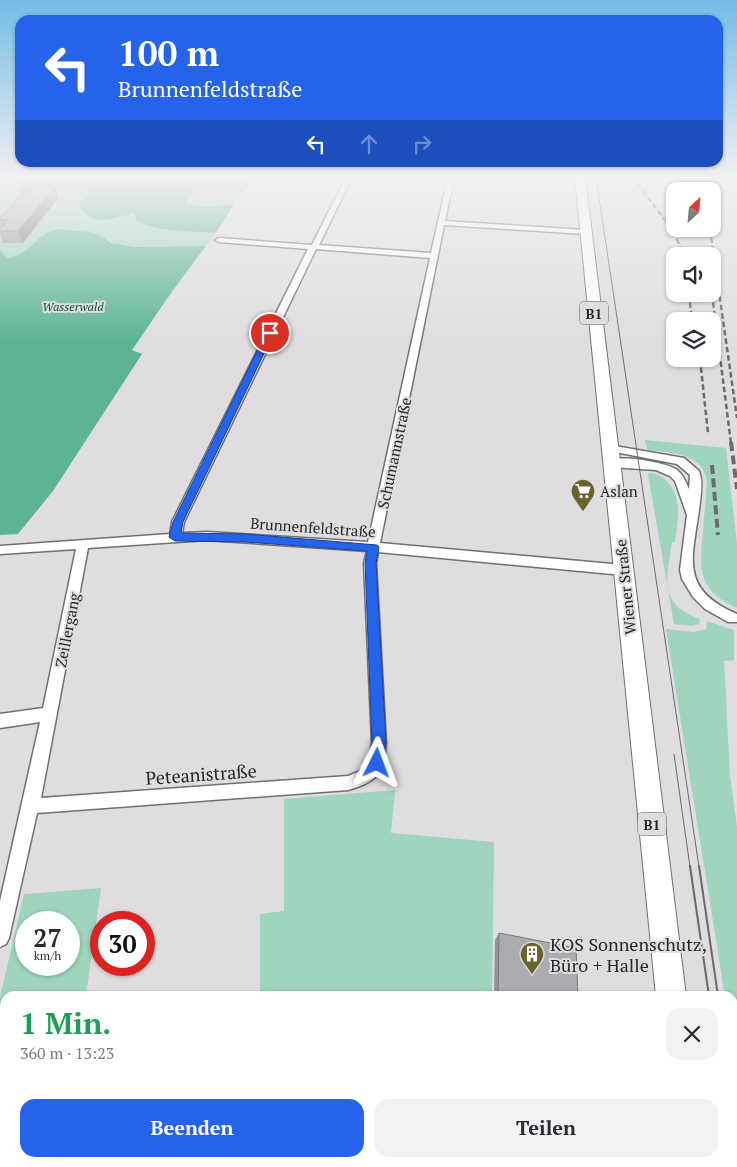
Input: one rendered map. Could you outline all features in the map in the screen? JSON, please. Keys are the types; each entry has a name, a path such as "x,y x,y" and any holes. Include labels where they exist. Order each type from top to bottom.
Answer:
{"main road":[{"name":"Wiener Straße","path":"585,232 670,991"}],"street":[{"path":"175,537 182,514 322,231"},
{"name":"Schumannstraße","path":"372,773 377,763 379,743 370,563 440,231"},
{"path":"576,231 585,232"},
{"path":"219,240 435,256"},
{"path":"610,456 672,473 678,478 684,490 691,514"},
{"path":"610,456 666,457 686,464 695,474 695,494 691,514 686,570 688,581 695,593 708,606 732,618"},
{"name":"Brunnenfeldstraße","path":"0,550 175,537 245,538 374,547 623,570"},
{"name":"Zeillergang","path":"0,938 31,806 83,545"},
{"path":"0,721 50,714"},
{"name":"Peteanistraße","path":"31,806 348,784 363,779 372,773"}],"green space":[{"path":"0,231 216,233 206,246 138,248 113,243 103,237 28,248 18,256 8,258 0,250"},
{"path":"194,231 217,231 216,233"},
{"name":"Wasserwald","path":"50,232 91,232 111,243 134,247 206,246 132,350 142,354 53,491 18,534 0,535 0,250 8,258 15,256"},
{"path":"645,440 726,448 737,544 737,608 715,594 708,587 704,578 701,558 707,482 704,472 693,459 666,452 647,450"},
{"path":"653,473 663,478 670,485 675,493 677,502 678,522 675,542 672,542 668,567 668,588 671,597 677,605 686,613 700,619 699,624 691,626 674,624 648,474"},
{"path":"707,621 734,630 734,660 724,661 730,776 737,827 737,991 724,991 666,629 694,632 706,629"},
{"path":"395,790 391,833 494,842 492,991 260,991 260,914 284,911 284,799"},
{"path":"101,888 98,911 90,911 90,967 87,991 1,991 15,933 15,976 80,976 80,911 20,911 24,894"}],"building":[{"name":"KOS Sonnenschutz, Büro + Halle","path":"499,933 576,948 578,991 498,991"}],"tram line":[{"path":"604,231 699,867"},
{"path":"674,754 690,867"},
{"path":"690,866 708,991"},
{"path":"699,866 717,991"}],"railway":[{"path":"673,231 681,247"},
{"path":"711,238 737,418"},
{"path":"690,302 691,312"},
{"path":"713,302 731,443"},
{"path":"701,367 708,433"},
{"path":"731,442 737,489"},
{"path":"712,465 718,535"}],"place":[{"name":"Aslan","path":"583,512"},
{"name":"KOS Sonnenschutz, Büro + Halle","path":"532,975"}],"route":[{"path":"270,333 178,522 175,537 207,536 374,547 370,563 379,743 377,763"}]}
